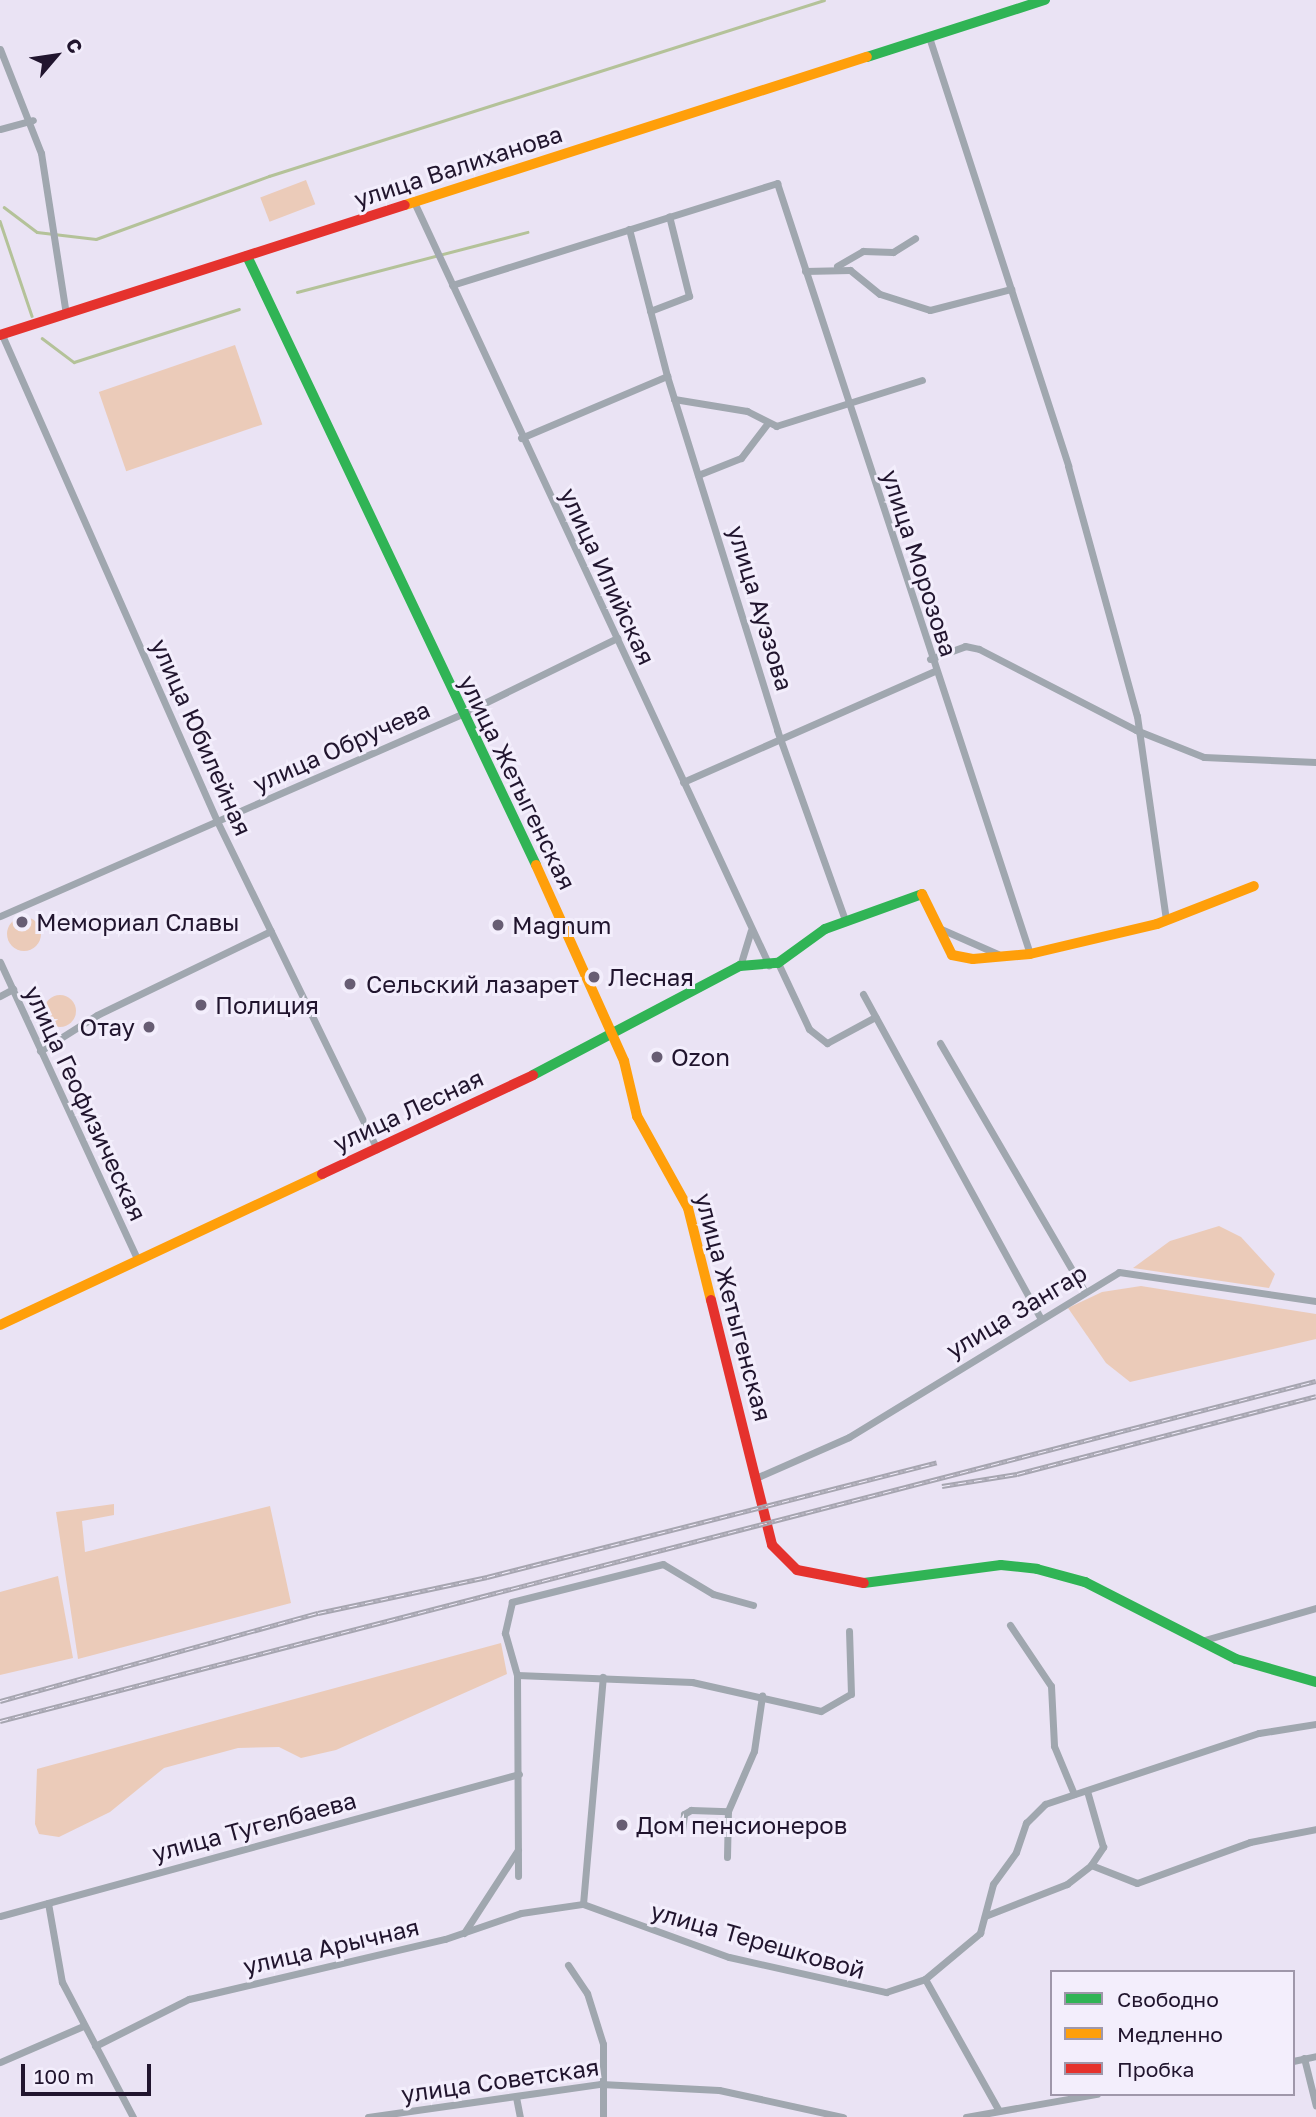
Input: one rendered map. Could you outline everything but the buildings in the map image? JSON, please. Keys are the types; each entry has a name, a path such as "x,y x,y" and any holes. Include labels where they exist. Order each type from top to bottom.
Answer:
{"street":[{"name":"улица Валиханова","path":"1,335 1045,0"},
{"path":"929,37 1076,495 1136,730 1166,920"},
{"path":"0,49 33,120 66,314"},
{"path":"0,129 33,120"},
{"name":"улица Морозова","path":"669,216 777,183 930,659 1030,954"},
{"name":"улица Илийская","path":"414,202 751,931 773,964 809,1029 827,1043 875,1017"},
{"path":"452,285 669,216 689,296 650,311"},
{"name":"улица Ауэзова","path":"629,229 667,376 779,738 845,920"},
{"path":"805,271 836,267 863,251 893,252 915,238"},
{"name":"улица Жетыгенская","path":"247,256 613,1037 637,1116 688,1208 758,1477 772,1545 797,1570 822,1581 865,1584 1001,1565 1037,1569 1085,1582 1258,1667 1316,1682"},
{"path":"836,267 861,275 893,300 930,310 1011,289"},
{"name":"улица Юбилейная","path":"1,335 217,821 377,1149"},
{"path":"521,438 667,376"},
{"path":"698,475 741,458 767,424 849,407 922,380"},
{"path":"674,399 747,411 767,424"},
{"name":"улица Обручева","path":"0,916 462,714 617,638"},
{"path":"930,659 965,646 979,649 1136,730 1204,757 1316,762"},
{"path":"684,782 935,671"},
{"path":"845,920 919,891 952,955 973,960 998,954 1030,954 1166,920 1254,887"},
{"name":"улица Лесная","path":"0,1325 613,1037 626,1024 740,966 773,964 801,952 825,929 845,920"},
{"path":"937,927 998,954"},
{"path":"40,1051 108,1009 271,931"},
{"path":"740,966 751,931"},
{"name":"улица Геофизическая","path":"0,962 138,1260"},
{"path":"0,996 13,989"},
{"path":"863,994 1040,1317"},
{"path":"940,1043 1085,1292"},
{"name":"улица Зангар","path":"758,1477 849,1437 1040,1317 1119,1272 1316,1301"},
{"path":"518,1876 517,1675 505,1633 512,1602 663,1564 713,1594 753,1605"},
{"path":"1201,1641 1316,1608"},
{"path":"1010,1625 1051,1686 1054,1746 1074,1794"},
{"path":"517,1675 692,1682 821,1711 844,1703 855,1668 849,1631"},
{"path":"583,1905 603,1677"},
{"path":"727,1857 728,1811 754,1751 762,1696"},
{"path":"999,2111 925,1979 980,1933 993,1884 1016,1853 1026,1823 1045,1804 1074,1794 1259,1733 1316,1724"},
{"name":"улица Тугелбаева","path":"0,1916 519,1774"},
{"path":"985,1916 1067,1884 1091,1865 1103,1847 1087,1791"},
{"path":"682,1831 684,1814 691,1810 728,1811"},
{"path":"1091,1865 1137,1883 1250,1842 1316,1829"},
{"path":"463,1934 519,1849"},
{"path":"48,1902 56,1964 83,2026 133,2117"},
{"name":"улица Арычная","path":"95,2046 183,2001 463,1934 521,1913 583,1905"},
{"name":"улица Терешковой","path":"583,1905 682,1943 859,1990 886,1992 925,1979"},
{"path":"568,1965 587,1993 603,2044 603,2117"},
{"path":"0,2063 83,2026"},
{"path":"1295,2060 1316,2056"},
{"path":"1304,2059 1316,2106"},
{"name":"улица Советская","path":"368,2117 601,2084 719,2091 843,2117"},
{"path":"966,2117 1085,2096"},
{"path":"516,2097 520,2117"}],"shaded area":[{"path":"306,180 315,204 270,222 260,198"},
{"path":"235,345 262,424 126,471 99,392"},
{"path":"24,917 36,922 41,934 36,946 24,951 12,946 7,934 12,922"},
{"path":"60,995 71,1000 76,1011 71,1022 60,1027 49,1022 44,1011 49,1000"},
{"path":"1219,1226 1241,1237 1275,1274 1269,1288 1133,1268 1170,1241"},
{"path":"1141,1286 1316,1314 1316,1339 1130,1382 1106,1363 1068,1308 1102,1292"},
{"path":"114,1504 114,1515 82,1521 85,1552 270,1506 291,1603 78,1659 56,1512"},
{"path":"58,1576 73,1658 0,1675 0,1592"},
{"path":"501,1643 507,1674 336,1750 301,1758 279,1747 238,1748 164,1768 110,1812 59,1837 39,1834 35,1824 37,1769"}],"waterway":[{"path":"4,207 37,232 96,239 269,176 824,0"},
{"path":"0,221 32,316"},
{"path":"297,292 527,232"},
{"path":"42,338 74,362 239,309"}],"railway":[{"path":"0,1721 1316,1381"},
{"path":"942,1486 1017,1474 1316,1396"},
{"path":"0,1701 318,1613 487,1577 937,1462"}],"traffic: fast":[{"path":"867,57 1045,0"},
{"path":"247,256 536,865"},
{"path":"533,1075 740,966 778,963 825,929 922,894"},
{"path":"864,1583 1001,1565 1037,1569 1085,1582 1236,1659 1316,1682"}],"traffic: slow":[{"path":"405,205 867,57"},
{"path":"536,865 624,1061 637,1116 688,1208 711,1300"},
{"path":"922,894 952,955 973,959 1030,954 1157,924 1254,886"},
{"path":"0,1325 322,1174"}],"traffic: jam":[{"path":"0,335 405,205"},
{"path":"322,1174 533,1075"},
{"path":"711,1300 772,1545 797,1570 864,1583"}],"place":[{"name":"Мемориал Славы","path":"22,922"},
{"name":"Magnum","path":"498,925"},
{"name":"Лесная","path":"594,977"},
{"name":"Сельский лазарет","path":"350,984"},
{"name":"Полиция","path":"201,1005"},
{"name":"Отау","path":"149,1027"},
{"name":"Ozon","path":"657,1057"},
{"name":"Дом пенсионеров","path":"622,1825"}]}
